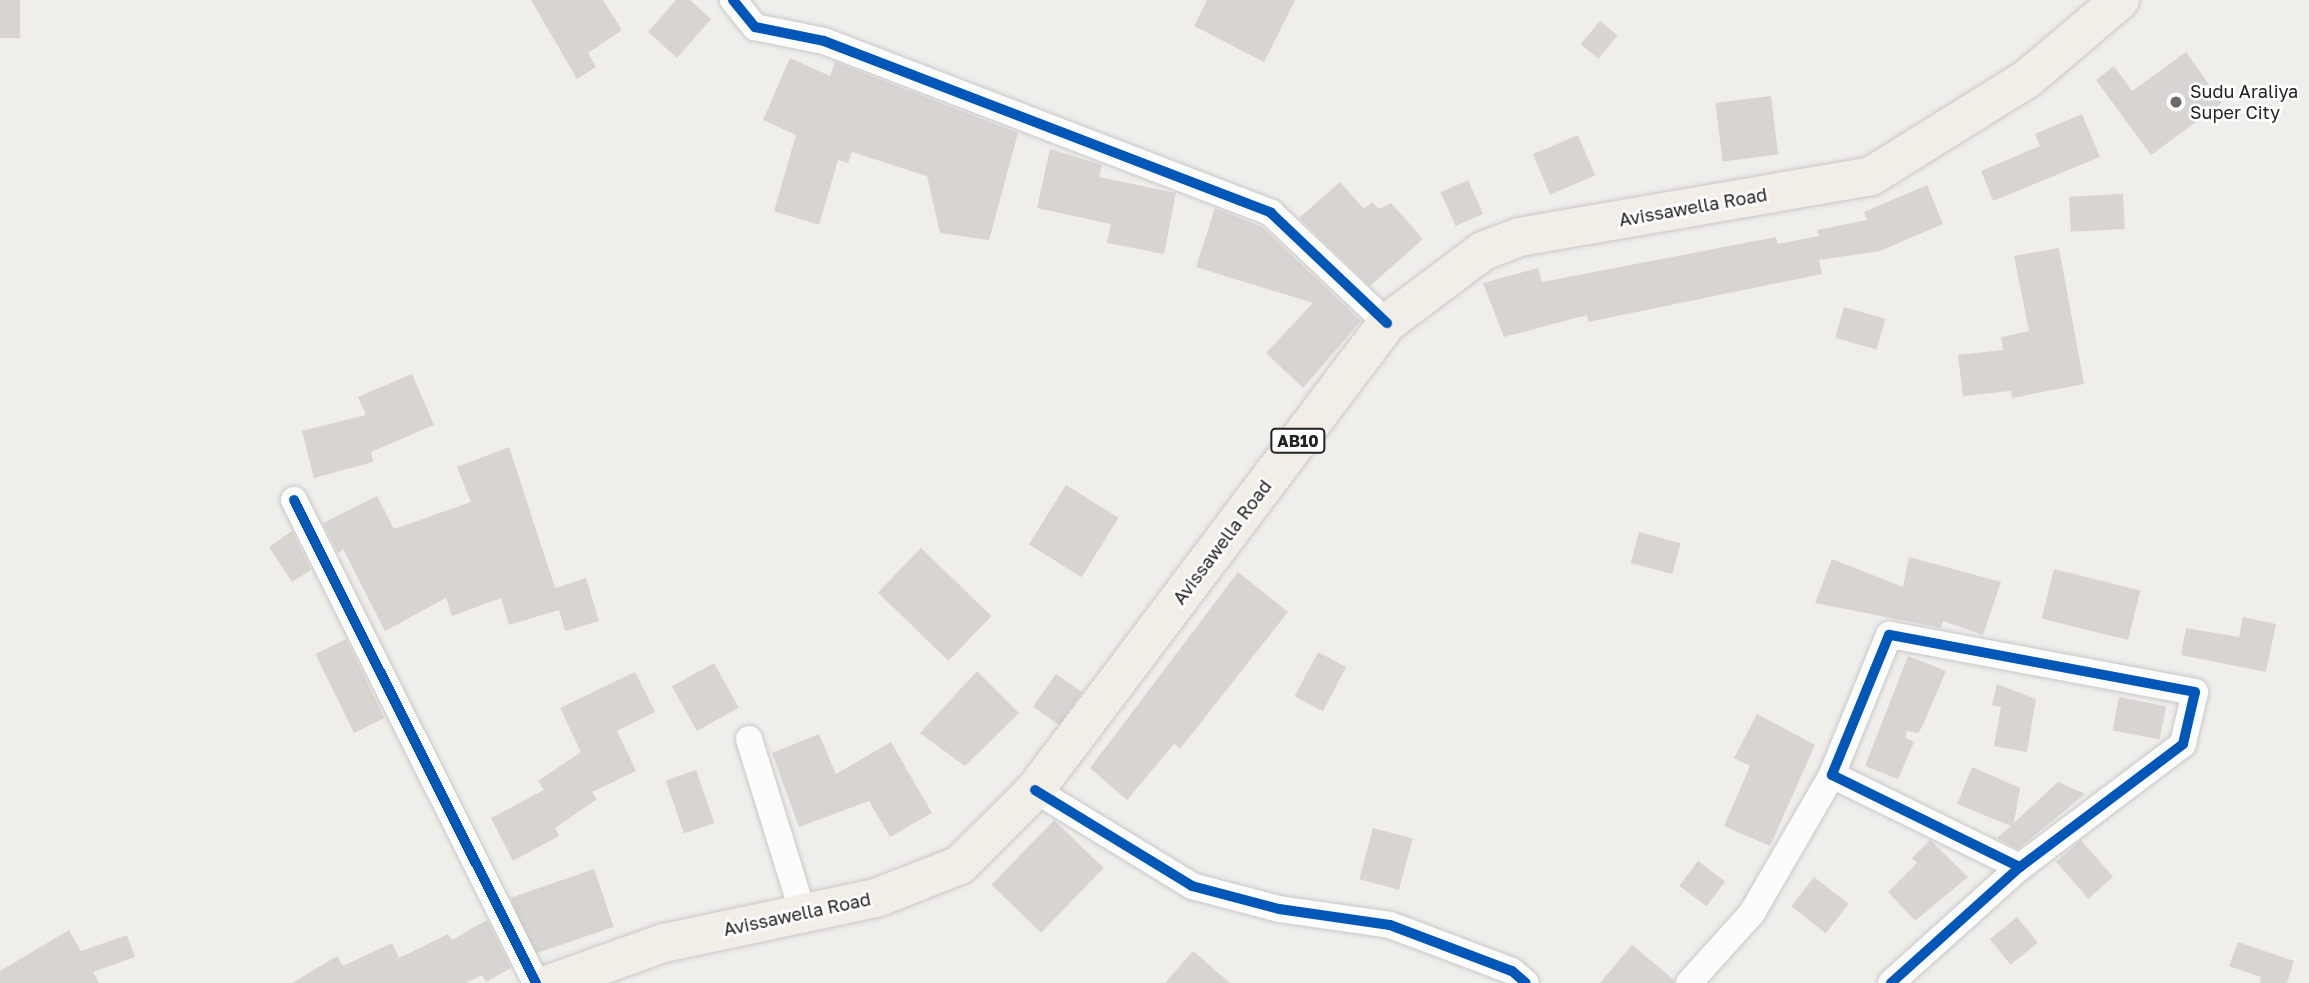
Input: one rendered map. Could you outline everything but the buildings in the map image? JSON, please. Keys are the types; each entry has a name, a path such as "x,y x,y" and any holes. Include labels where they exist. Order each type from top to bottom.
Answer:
{"main road":[{"name":"Avissawella Road","path":"552,983 664,943 802,910 876,898 960,865 1035,790 1387,323 1483,251 1519,237 1871,176 2027,79 2119,0"}],"street":[{"path":"733,0 755,27 824,41 1271,213 1387,323"},
{"path":"294,500 537,983"},
{"path":"1689,983 1752,913 1832,775 1889,635 2195,692 2183,744 2020,867 1891,983"},
{"path":"749,739 802,910"},
{"path":"1832,775 2020,867"},
{"path":"1035,790 1192,886 1279,909 1390,925 1512,971 1526,983"}],"cycle path":[{"path":"733,0 755,27 824,41 1271,213 1387,323"},
{"path":"294,500 536,983"},
{"path":"1891,983 2020,867 2183,744 2195,692 1889,635 1832,775 2020,867"},
{"path":"1035,790 1192,886 1279,909 1390,925 1512,971 1526,983"}],"place":[{"name":"Sudu Araliya Super City","path":"2176,102"}]}
